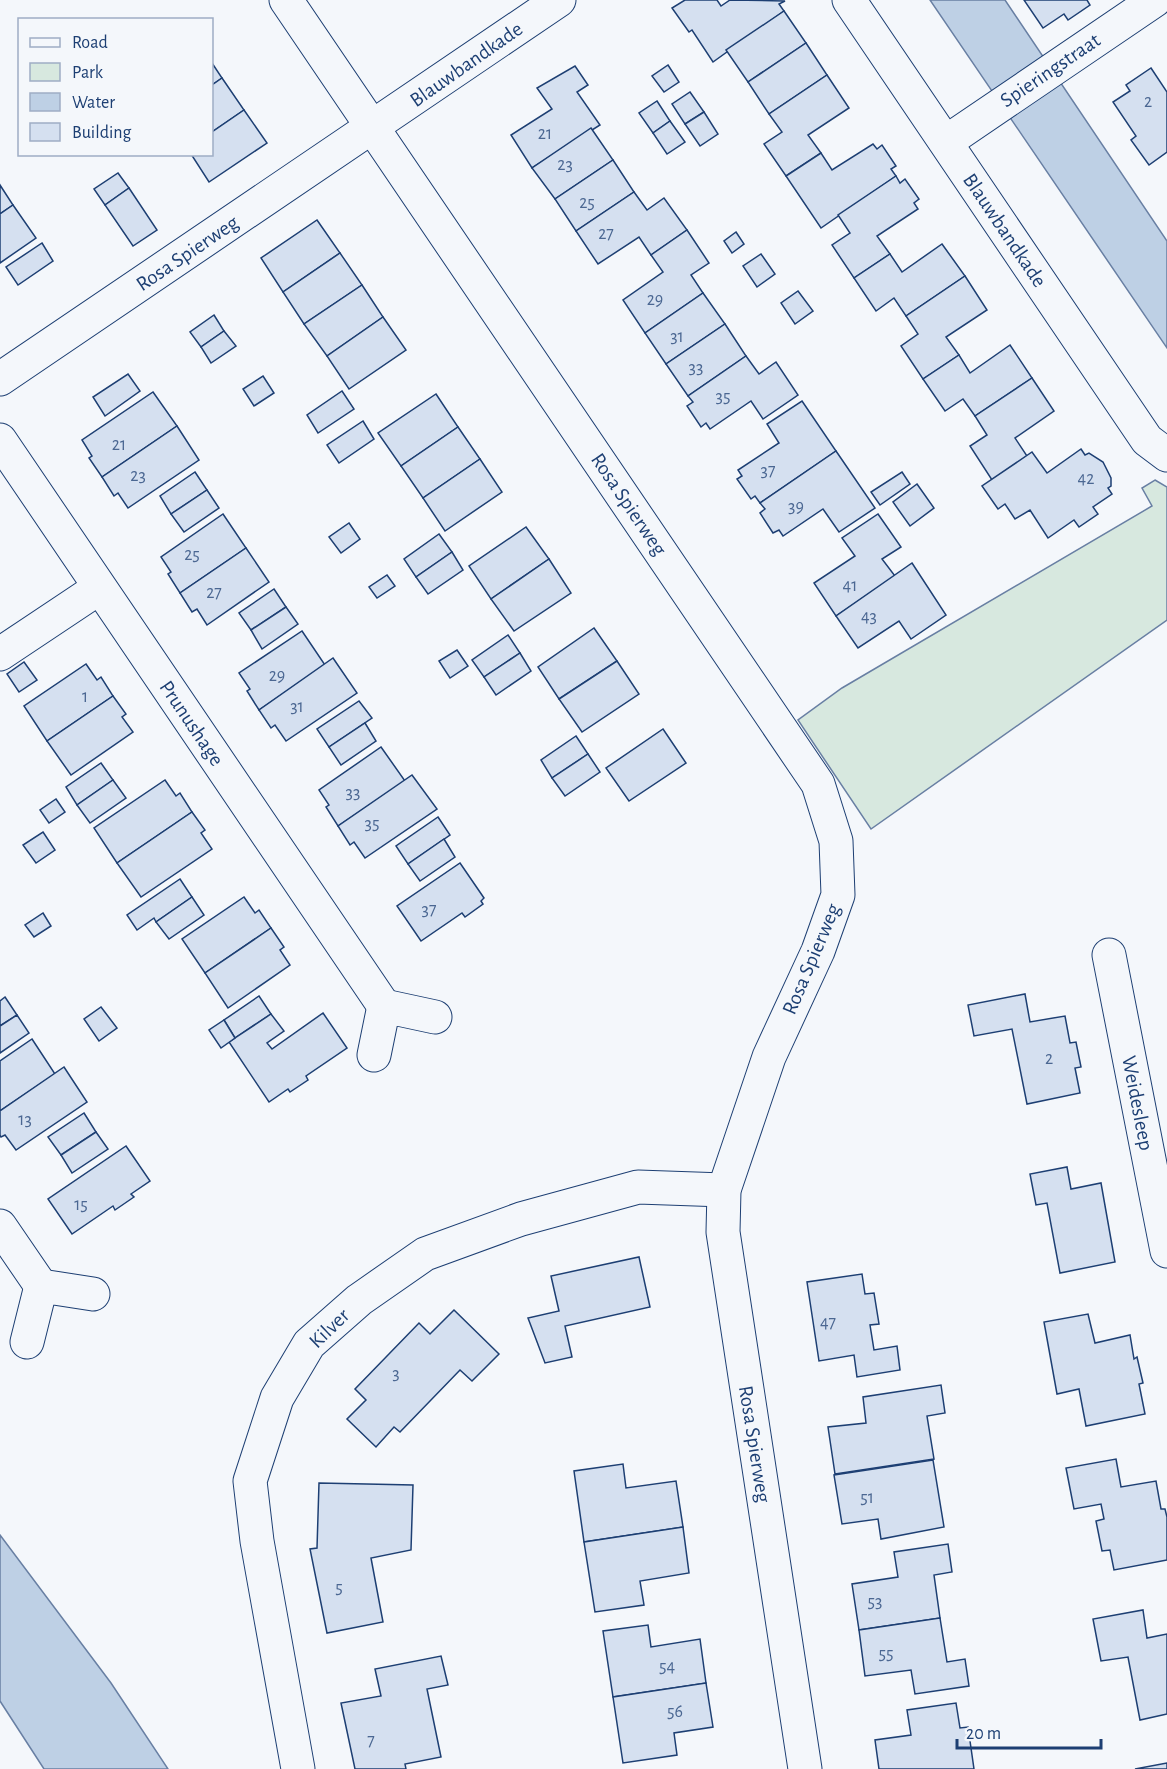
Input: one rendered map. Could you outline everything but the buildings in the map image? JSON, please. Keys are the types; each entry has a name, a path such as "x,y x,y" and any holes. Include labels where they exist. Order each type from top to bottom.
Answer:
{"street":[{"name":"Rosa Spierweg","path":"286,0 818,784 836,841 838,895 818,951 769,1057 724,1191 723,1232 805,1769"},
{"name":"Blauwbandkade","path":"373,128 559,0"},
{"name":"Blauwbandkade","path":"849,0 1147,440 1167,455"},
{"name":"Spieringstraat","path":"946,142 1155,0"},
{"name":"Rosa Spierweg","path":"0,378 373,128"},
{"name":"Prunushage","path":"0,440 384,1006"},
{"path":"0,654 99,588"},
{"name":"Weidesleep","path":"1109,955 1167,1251"},
{"path":"374,1055 384,1006 435,1017"},
{"name":"Kilver","path":"298,1769 257,1541 250,1481 277,1398 309,1344 359,1300 425,1254 521,1218 638,1187 724,1191"},
{"path":"0,1226 41,1286 93,1294"},
{"path":"27,1342 41,1286"}],"green space":[{"path":"1155,480 1167,487 1167,620 871,829 798,720 842,688 1152,506 1142,488"}],"water":[{"path":"930,0 1005,0 1167,241 1167,348"},
{"path":"0,1535 111,1683 168,1769 44,1769 0,1701"}]}
